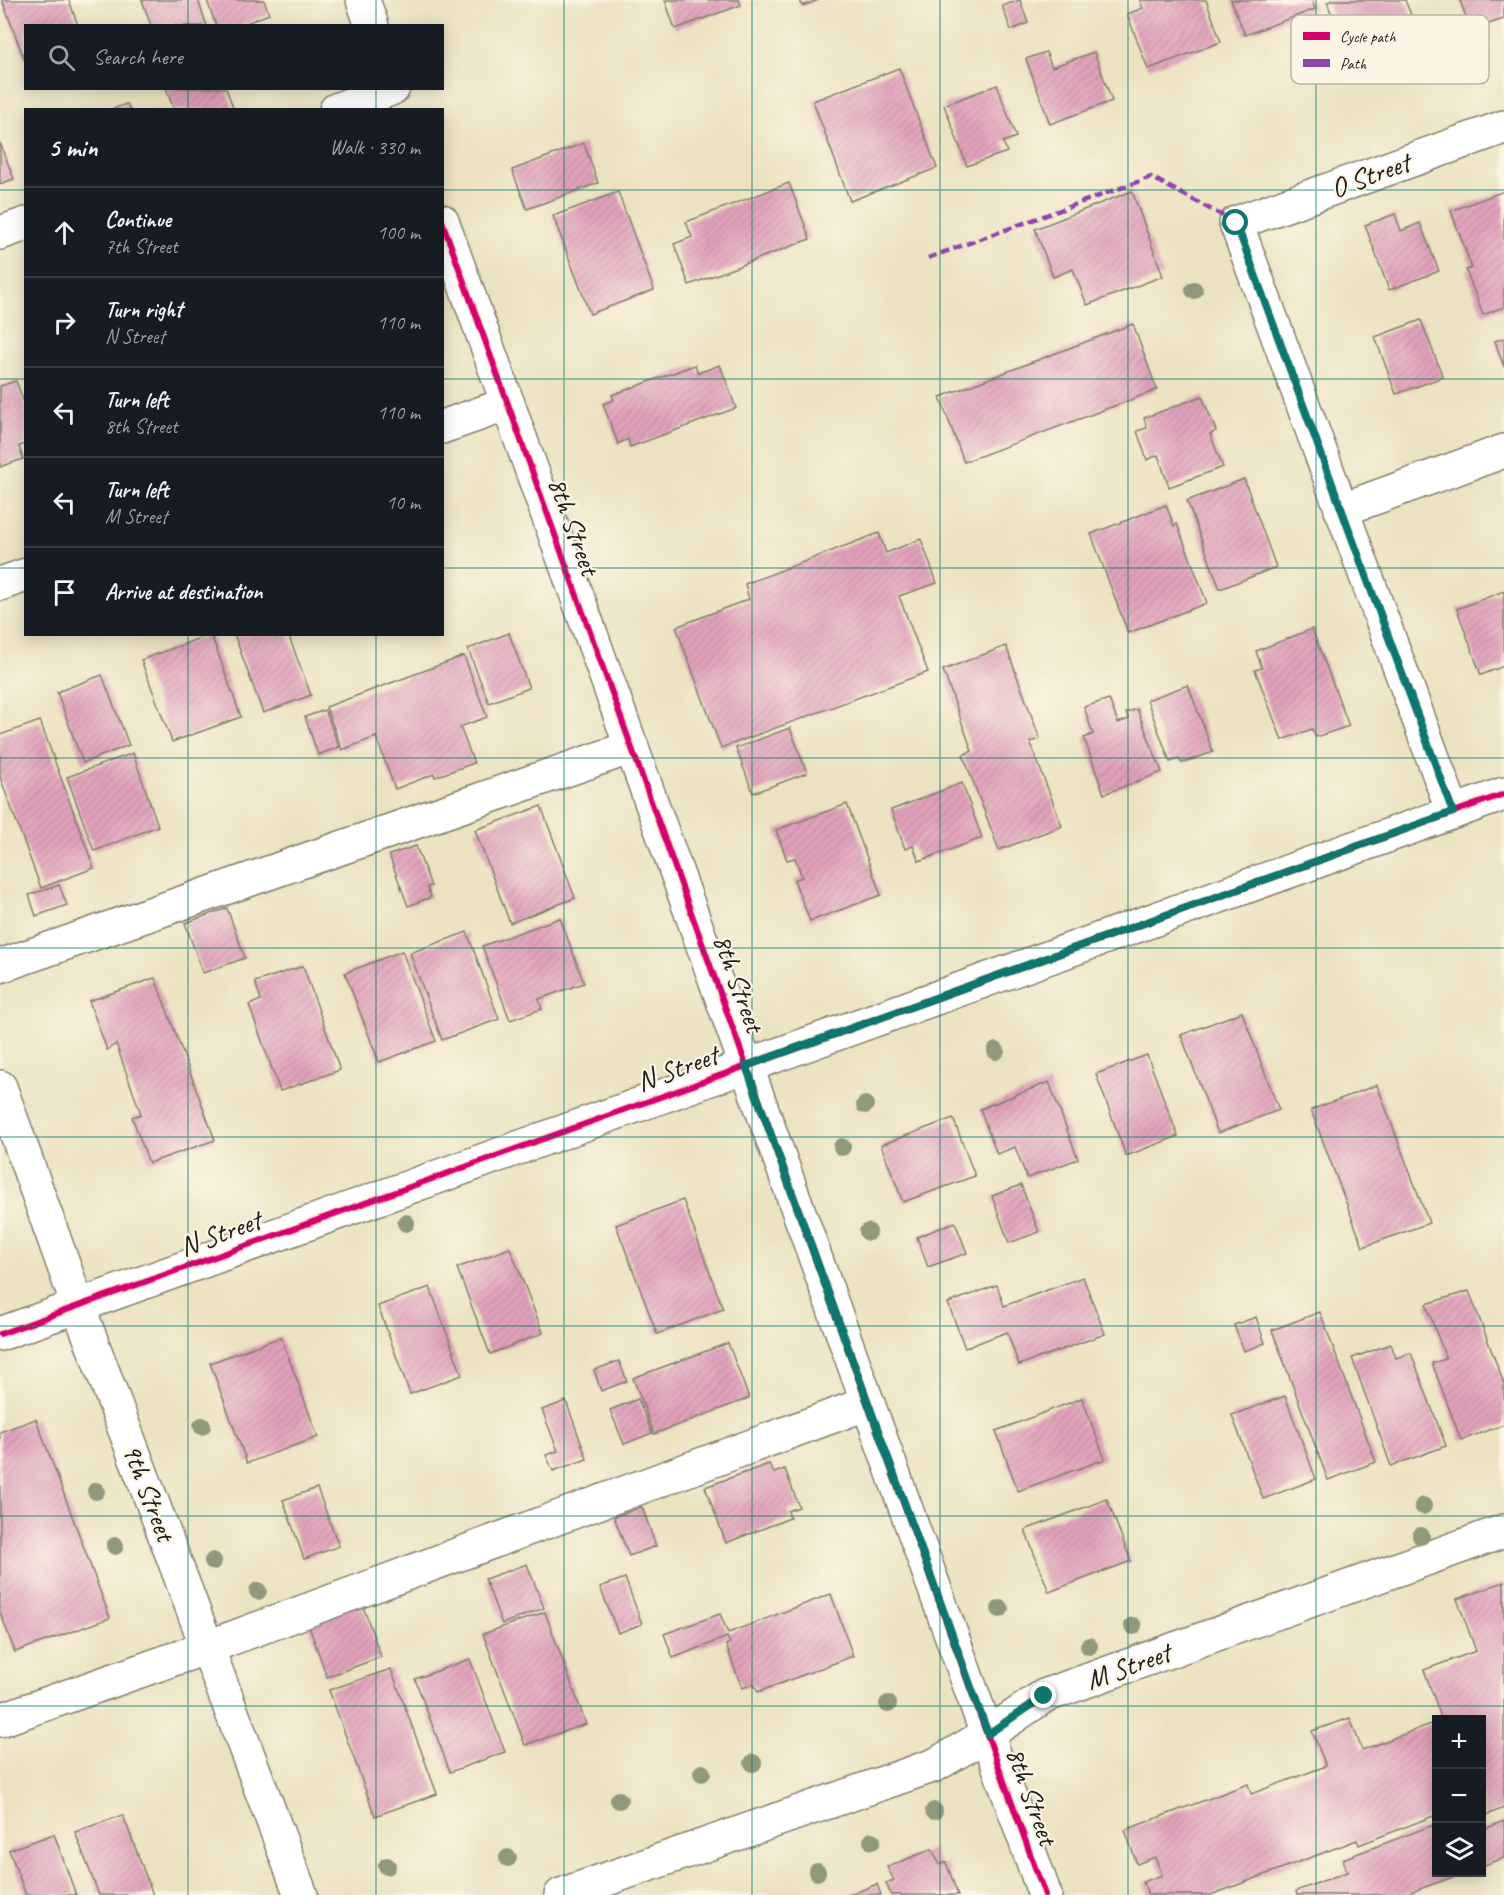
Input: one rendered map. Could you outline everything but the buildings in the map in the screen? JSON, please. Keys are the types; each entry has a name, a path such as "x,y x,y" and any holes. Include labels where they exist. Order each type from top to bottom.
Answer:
{"street":[{"path":"363,0 371,24"},
{"path":"341,108 389,90"},
{"path":"395,90 401,108"},
{"name":"O Street","path":"1341,510 1236,223 1504,127"},
{"path":"0,233 24,225"},
{"name":"8th Street","path":"444,227 1045,1895"},
{"path":"444,426 508,404"},
{"path":"1453,812 1341,510 1504,451"},
{"path":"0,584 24,576"},
{"path":"0,966 632,747"},
{"name":"N Street","path":"0,1334 1504,794"},
{"name":"9th Street","path":"0,1087 78,1306 301,1895"},
{"path":"0,1720 207,1647 868,1403"},
{"name":"M Street","path":"561,1895 935,1765 988,1734 1044,1696 1504,1531"}],"marked path":[{"path":"928,258 1151,177 1236,223"}],"cycle path":[{"path":"444,227 1045,1895"},
{"path":"0,1334 1504,794"}],"route":[{"path":"1044,1696 988,1734 746,1066 1453,812 1236,223"}]}
